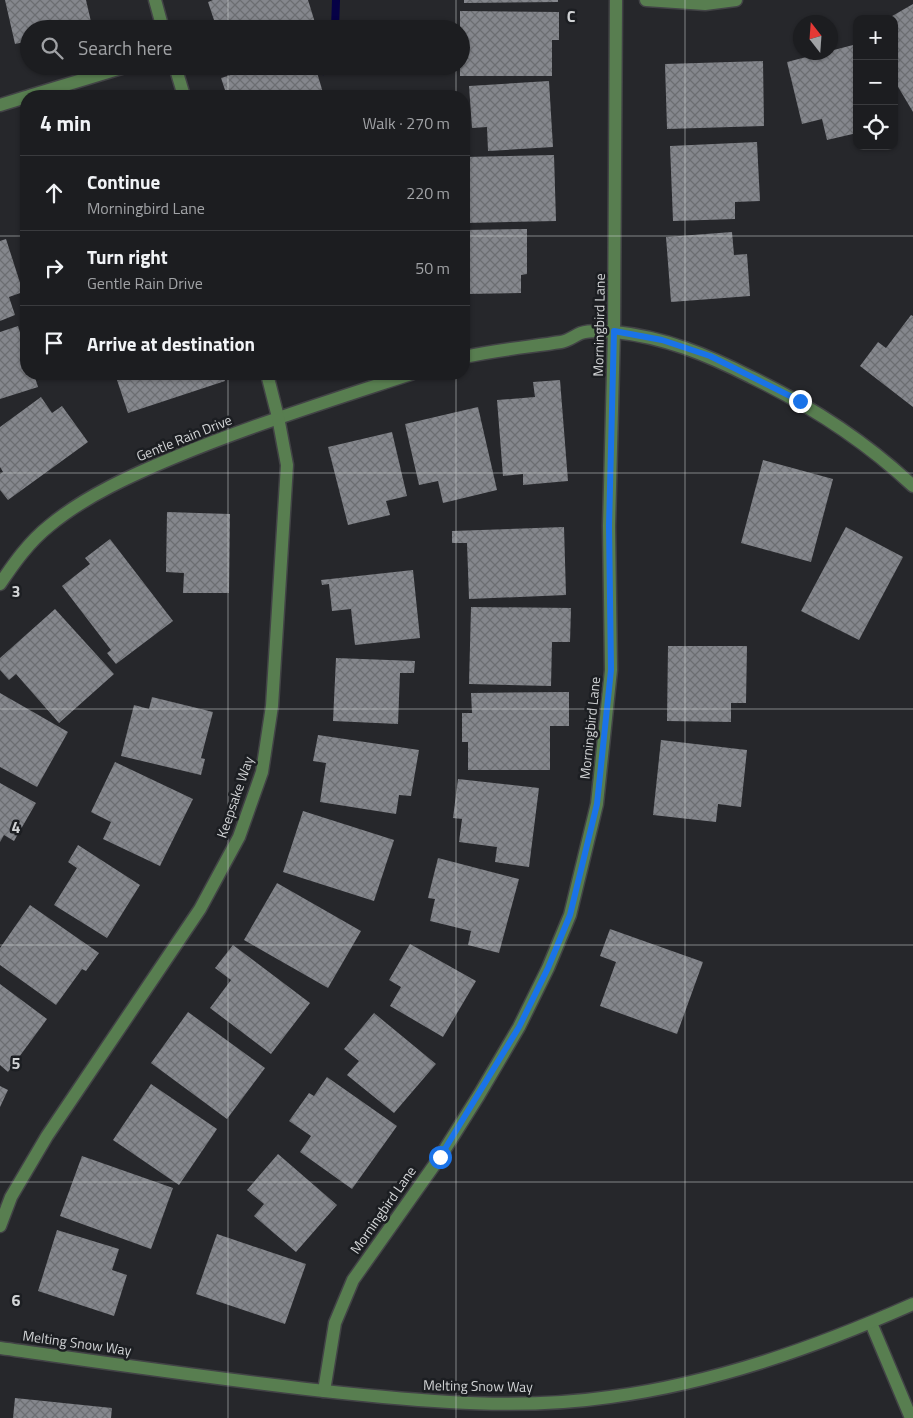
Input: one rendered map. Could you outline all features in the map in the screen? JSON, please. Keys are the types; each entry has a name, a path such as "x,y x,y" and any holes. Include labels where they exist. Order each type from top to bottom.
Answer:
{"street":[{"path":"155,0 161,20"},
{"name":"Morningbird Lane","path":"324,1391 335,1324 353,1280 440,1157 519,1027 570,915 597,804 611,670 609,526 614,331 616,0"},
{"path":"646,0 706,4 736,0"},
{"path":"51,90 99,75"},
{"path":"178,75 182,90"},
{"path":"0,105 20,99"},
{"path":"470,356 491,351 564,342 583,333 614,331 662,340 710,356 800,401 842,427 886,460 913,486"},
{"name":"Keepsake Way","path":"0,1226 11,1197 47,1136 200,909 239,837 262,772 272,706 287,465 278,417 268,380"},
{"name":"Gentle Rain Drive","path":"2,576 49,526 88,500 142,471 278,417 392,380"},
{"name":"Melting Snow Way","path":"0,1348 324,1391 446,1404 566,1401 610,1397 722,1375 806,1349 913,1304"},
{"path":"871,1323 911,1418"}],"building":[{"path":"5,0 86,0 91,20 20,20 20,43 15,44"},
{"path":"213,0 308,0 314,20 214,20 208,2"},
{"path":"464,0 558,0 558,2 464,3"},
{"path":"913,4 913,112 898,87 898,15 894,15"},
{"path":"460,11 559,12 559,40 552,40 552,76 460,76 470,75 470,20 460,20"},
{"path":"853,45 853,134 827,140 822,119 802,124 787,62 795,60 838,60 838,49"},
{"path":"763,61 764,126 667,129 665,64"},
{"path":"230,75 318,75 322,90 225,90 221,78"},
{"path":"549,81 553,147 488,151 487,127 472,128 469,86"},
{"path":"757,142 760,201 735,202 735,219 673,221 670,146"},
{"path":"554,155 556,221 470,223 470,157"},
{"path":"527,229 527,274 521,275 521,293 470,294 470,230"},
{"path":"732,232 734,255 747,254 750,296 671,302 666,237"},
{"path":"6,239 20,283 20,293 9,297 15,315 0,321 0,241"},
{"path":"911,315 913,316 913,407 860,366 878,342 886,348"},
{"path":"18,326 20,332 20,380 36,380 38,387 0,399 0,332"},
{"path":"117,380 225,381 128,413"},
{"path":"560,380 568,481 523,485 523,474 503,476 497,400 535,397 533,382"},
{"path":"41,397 52,413 62,406 88,442 8,500 0,490 0,474 3,472 0,467 0,427"},
{"path":"478,407 497,490 443,503 438,481 419,485 405,424"},
{"path":"392,432 407,496 386,501 390,515 348,525 328,447"},
{"path":"763,460 833,479 811,562 741,543"},
{"path":"167,512 230,514 229,593 183,593 184,573 166,572"},
{"path":"564,527 566,595 469,599 467,543 452,543 452,531"},
{"path":"846,527 903,557 859,640 801,611"},
{"path":"110,539 173,621 116,664 107,653 111,650 62,586 90,564 85,558"},
{"path":"413,570 420,638 355,645 351,609 332,611 329,584 322,585 321,580"},
{"path":"471,607 571,608 570,642 552,642 551,686 469,684"},
{"path":"55,609 114,674 59,723 16,674 9,680 0,670 0,658"},
{"path":"668,646 747,646 746,703 731,703 731,722 667,721"},
{"path":"336,658 415,661 414,673 400,673 398,724 333,721"},
{"path":"569,692 569,726 550,726 550,770 468,770 468,742 462,742 462,713 472,713 471,693"},
{"path":"0,693 68,732 37,787 0,767"},
{"path":"152,697 213,712 201,758 205,759 201,775 121,756 134,705 149,709"},
{"path":"318,735 419,750 411,796 399,795 396,814 320,802 326,763 313,761"},
{"path":"661,740 747,750 741,807 718,804 716,822 653,815"},
{"path":"115,762 193,799 160,866 103,839 111,822 91,812"},
{"path":"458,779 539,788 529,867 495,862 497,847 459,842 462,819 453,818"},
{"path":"0,783 36,803 14,841 4,835 0,842"},
{"path":"303,811 394,840 374,901 283,872"},
{"path":"78,845 140,885 107,938 54,905 77,868 68,862"},
{"path":"438,858 519,879 499,953 468,945 471,931 430,921 435,899 428,898"},
{"path":"277,883 361,931 328,988 244,940"},
{"path":"30,905 99,953 86,971 82,969 56,1005 0,965 0,948"},
{"path":"610,929 703,962 677,1034 600,1006 616,962 600,956"},
{"path":"410,944 476,981 443,1037 390,1006 401,987 389,980"},
{"path":"233,945 310,1003 271,1054 210,1008 231,980 215,968"},
{"path":"0,984 47,1019 8,1072 0,1065"},
{"path":"188,1012 265,1068 227,1119 151,1063"},
{"path":"374,1013 436,1064 394,1113 347,1075 359,1061 344,1049"},
{"path":"327,1077 397,1126 352,1189 300,1152 311,1136 289,1121 309,1093 314,1096"},
{"path":"151,1084 217,1129 179,1185 113,1140"},
{"path":"0,1086 8,1090 0,1107"},
{"path":"278,1154 337,1205 296,1252 254,1216 264,1204 247,1190"},
{"path":"82,1156 173,1188 151,1249 60,1216"},
{"path":"57,1230 119,1249 112,1270 127,1275 114,1316 38,1291"},
{"path":"217,1234 306,1264 285,1324 196,1294"},
{"path":"15,1398 112,1408 111,1418 13,1418"}],"waterway":[{"path":"335,20 336,0"}],"route":[{"path":"440,1157 519,1027 548,968 570,915 597,804 611,670 609,526 614,331 662,340 710,356 800,401"}]}
